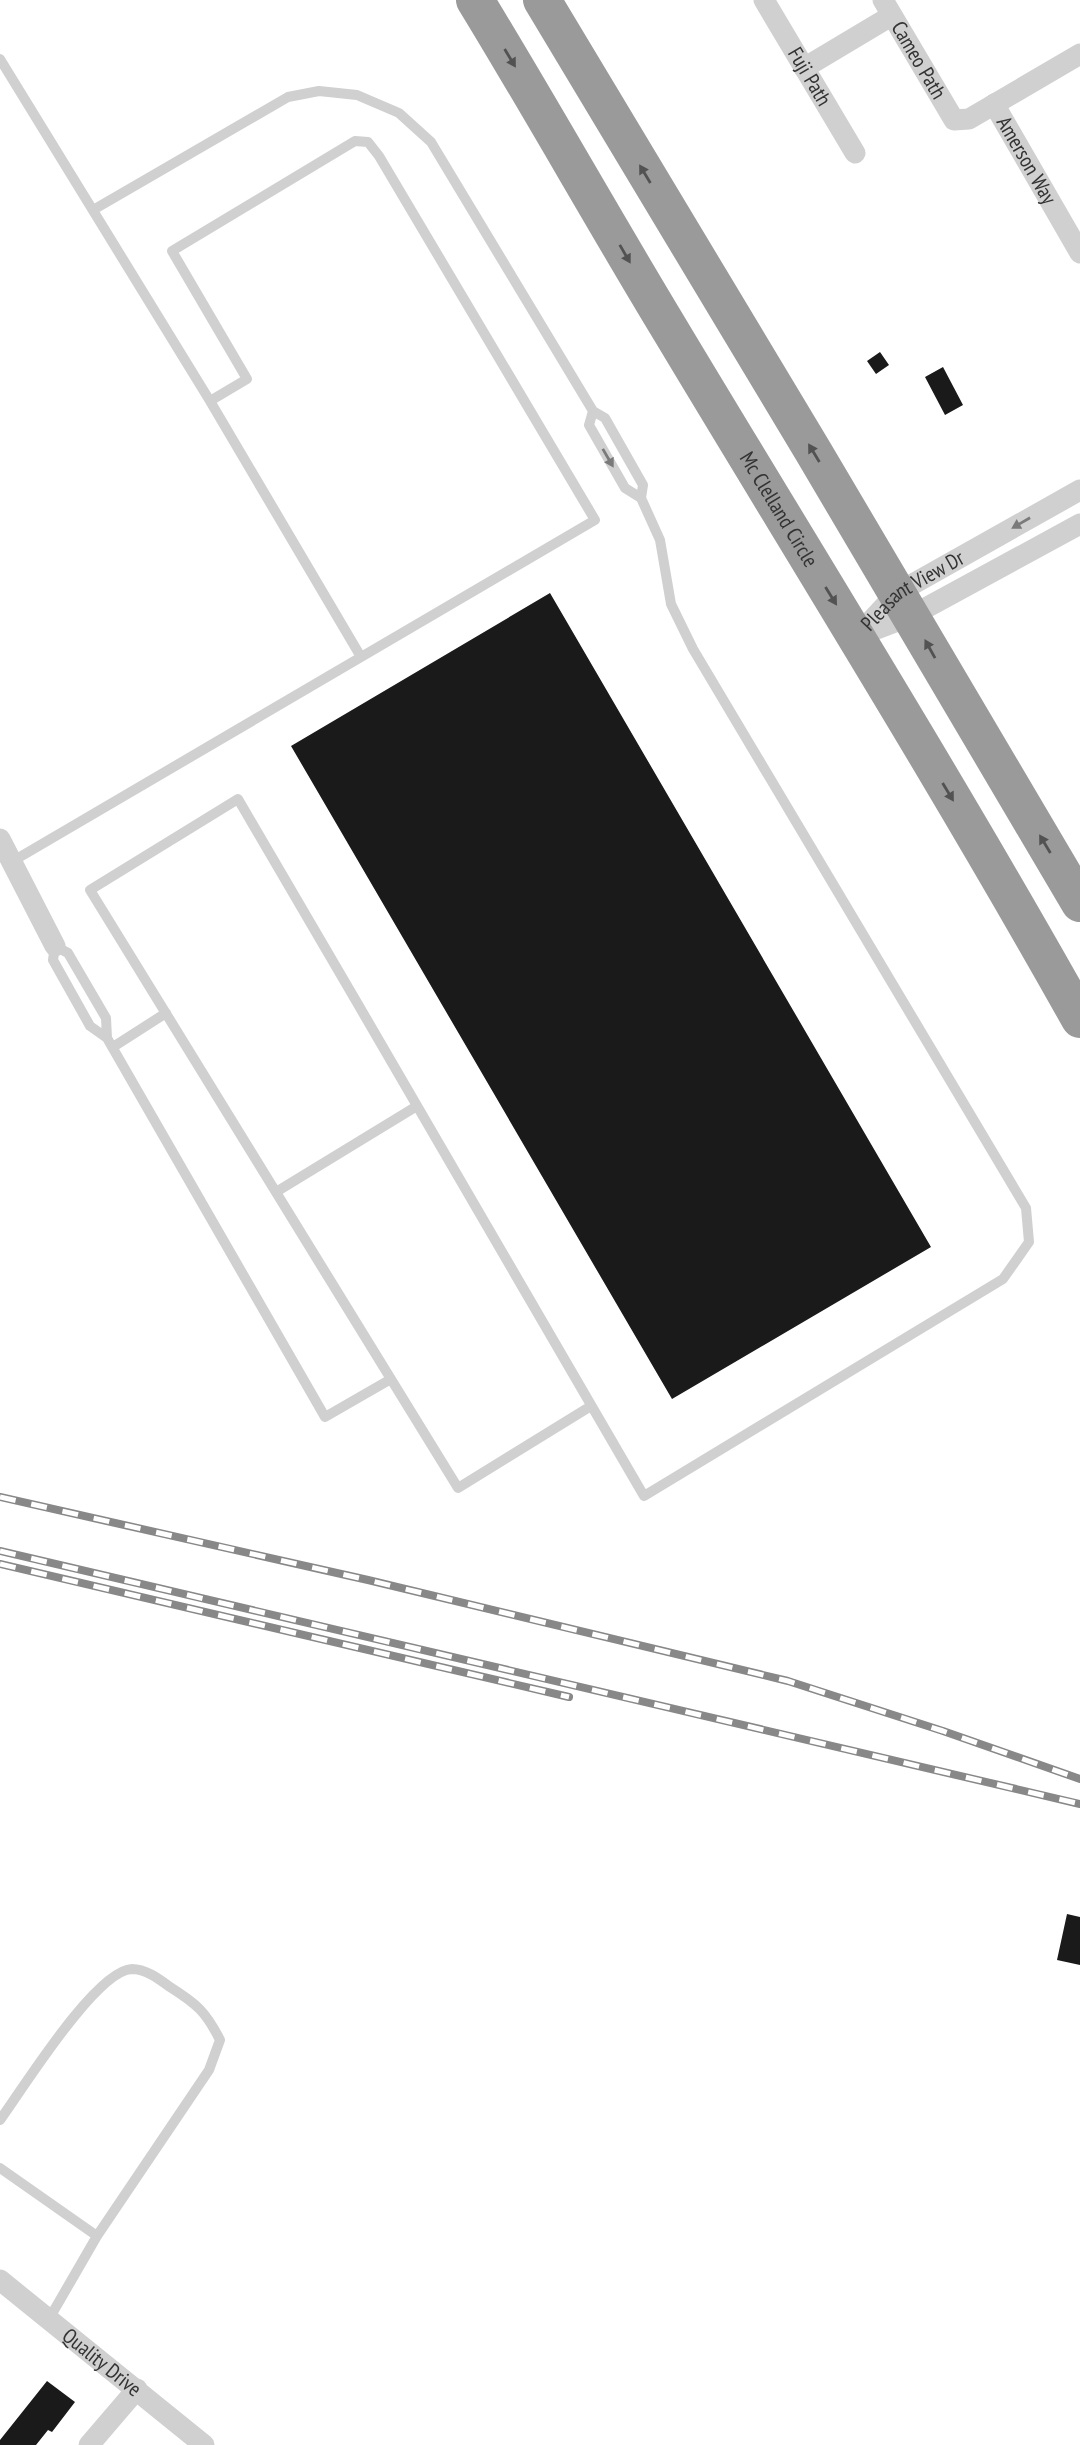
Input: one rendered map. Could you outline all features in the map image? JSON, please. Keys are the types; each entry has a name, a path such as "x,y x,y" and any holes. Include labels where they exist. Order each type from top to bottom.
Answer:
{"highway":[{"name":"Mc Clelland Circle","path":"475,0 1027,925 1080,1019"},
{"path":"542,0 1080,903"}],"street":[{"name":"Fuji Path","path":"764,0 855,153"},
{"path":"804,68 887,8"},
{"name":"Cameo Path","path":"887,8 954,120 970,119 994,104"},
{"path":"994,104 1080,54"},
{"name":"Amerson Way","path":"994,104 1080,253"},
{"name":"Pleasant View Dr","path":"856,637 1080,490"},
{"name":"Pleasant View Dr","path":"904,605 1080,524"},
{"path":"0,839 55,946"},
{"name":"Quality Drive","path":"0,2280 204,2445"},
{"path":"89,2445 137,2389"}],"lane":[{"path":"0,59 210,401 361,657"},
{"path":"93,210 288,97 319,92 357,95 399,113 432,142 593,411 605,418 643,485 641,498 660,540 671,604 692,649 1026,1208 1028,1242 1003,1279 644,1496 239,799 90,890 458,1488 591,1406"},
{"path":"13,861 595,520 392,176 368,142 355,141 172,251 247,379 210,401"},
{"path":"593,411 589,425 625,488 641,498"},
{"path":"110,1043 106,1018 68,953 55,946 53,961 90,1026 110,1043 326,1417 391,1379"},
{"path":"110,1043 166,1013"},
{"path":"276,1192 417,1107"},
{"path":"0,2120 70,2022 105,1981 130,1969 149,1973 182,1995 207,2015 220,2040 209,2070 97,2236 49,2319"},
{"path":"0,2168 97,2236"}],"building":[{"path":"880,352 889,365 876,374 867,361"},
{"path":"943,367 963,405 945,415 925,377"},
{"path":"550,593 931,1247 672,1399 291,746"},
{"path":"1067,1914 1080,1917 1080,1965 1057,1960"},
{"path":"47,2381 75,2402 52,2432 48,2430 36,2445 0,2445 0,2440"}],"railway":[{"path":"0,1497 368,1580 788,1681 1080,1779"},
{"path":"0,1551 1080,1804"},
{"path":"0,1564 569,1697"}]}
